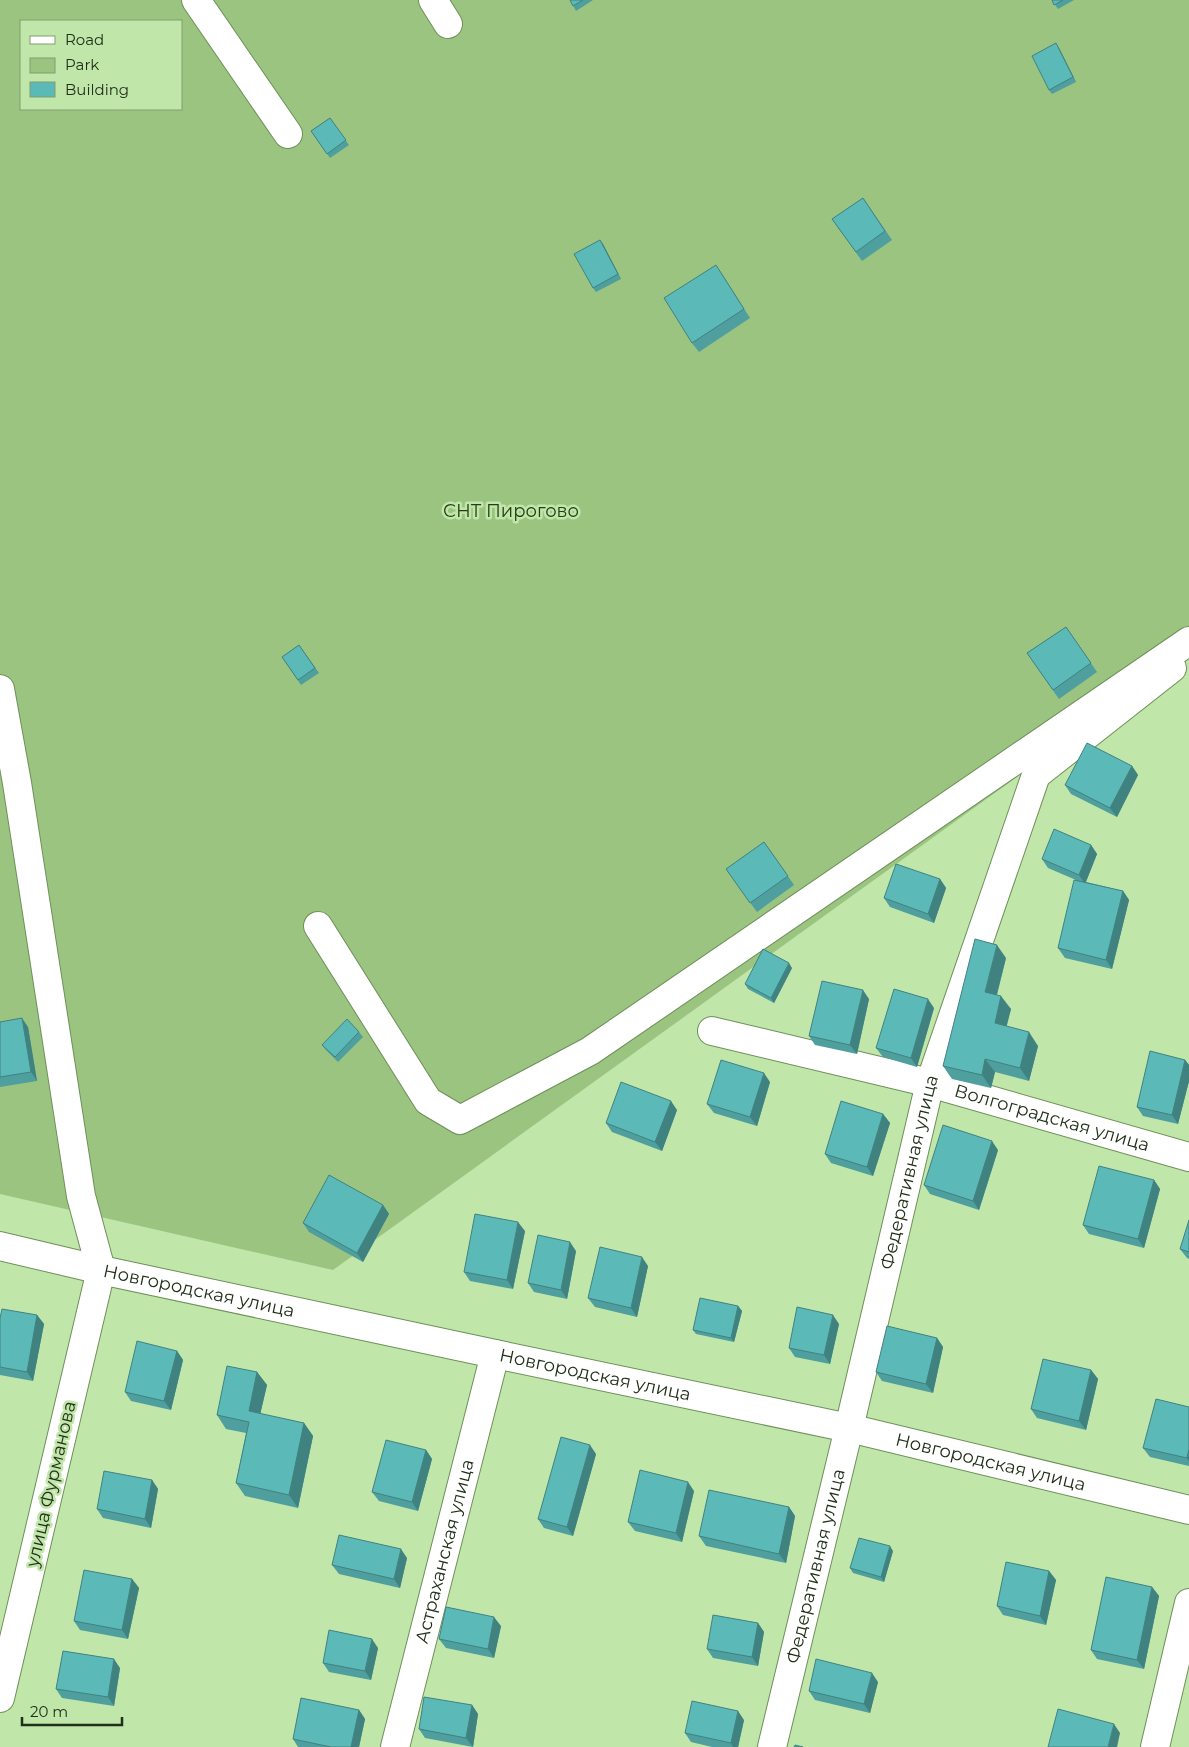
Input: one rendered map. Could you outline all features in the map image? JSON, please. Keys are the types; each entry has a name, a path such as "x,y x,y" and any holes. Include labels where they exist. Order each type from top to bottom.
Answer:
{"street":[{"path":"196,0 288,134"},
{"path":"433,0 448,24"},
{"path":"318,926 428,1102 460,1120 590,1051 1189,641"},
{"name":"Федеративная улица","path":"772,1747 930,1083 1036,775 1172,668"},
{"path":"0,689 17,783 81,1196 101,1270"},
{"name":"Волгоградская улица","path":"712,1032 930,1083 1189,1157"},
{"name":"Новгородская улица","path":"0,1246 101,1270 849,1428 1189,1510"},
{"name":"улица Фурманова","path":"2,1683 101,1270"},
{"name":"Астраханская улица","path":"394,1747 495,1354"},
{"path":"1155,1747 1189,1603"}],"green space":[{"name":"СНТ Пирогово","path":"0,0 1189,0 1189,653 333,1270 0,1194"}],"building":[{"path":"570,0 583,0 573,6"},
{"path":"1052,0 1063,0 1054,5"},
{"path":"1056,43 1073,77 1049,90 1032,56"},
{"path":"330,118 346,140 327,154 311,131"},
{"path":"863,198 885,231 856,252 832,219"},
{"path":"600,240 618,274 593,288 574,254"},
{"path":"716,265 744,309 692,343 664,298"},
{"path":"1066,627 1091,663 1053,690 1027,653"},
{"path":"299,645 315,668 298,680 282,657"},
{"path":"1087,743 1132,766 1110,808 1065,785"},
{"path":"1054,829 1091,845 1079,875 1042,859"},
{"path":"764,842 788,876 750,903 726,869"},
{"path":"896,864 940,879 928,914 884,898"},
{"path":"1074,880 1123,891 1106,960 1058,948"},
{"path":"975,939 997,945 985,992 1001,996 995,1023 1029,1032 1020,1068 985,1059 982,1075 943,1066"},
{"path":"763,949 789,963 771,998 745,984"},
{"path":"822,981 863,990 850,1045 809,1036"},
{"path":"894,989 928,999 911,1058 876,1048"},
{"path":"22,1018 31,1072 0,1077 0,1022"},
{"path":"347,1019 359,1032 335,1057 322,1045"},
{"path":"1150,1051 1185,1060 1172,1115 1137,1107"},
{"path":"721,1060 764,1073 750,1117 707,1104"},
{"path":"621,1082 671,1101 655,1142 606,1123"},
{"path":"841,1101 883,1114 867,1167 825,1154"},
{"path":"943,1125 992,1141 973,1201 924,1185"},
{"path":"1099,1166 1154,1180 1138,1239 1083,1225"},
{"path":"329,1175 383,1205 357,1253 303,1223"},
{"path":"475,1214 518,1222 507,1280 464,1272"},
{"path":"1189,1220 1189,1252 1180,1249"},
{"path":"538,1235 570,1242 561,1290 528,1283"},
{"path":"600,1247 642,1257 631,1308 588,1298"},
{"path":"700,1298 738,1306 731,1338 693,1330"},
{"path":"797,1307 833,1315 824,1355 789,1348"},
{"path":"2,1309 37,1315 27,1372 0,1367 0,1318"},
{"path":"887,1326 937,1338 926,1384 876,1372"},
{"path":"137,1341 177,1351 164,1401 125,1392"},
{"path":"1043,1359 1091,1370 1079,1421 1031,1409"},
{"path":"227,1366 257,1372 249,1411 304,1423 289,1495 236,1483 249,1422 217,1415"},
{"path":"1156,1399 1189,1407 1189,1449 1187,1458 1143,1448"},
{"path":"561,1437 590,1445 567,1527 538,1519"},
{"path":"386,1440 426,1450 412,1502 372,1492"},
{"path":"640,1470 688,1482 676,1533 628,1522"},
{"path":"104,1471 152,1480 145,1519 97,1509"},
{"path":"709,1490 789,1507 779,1554 699,1536"},
{"path":"339,1535 401,1549 394,1579 332,1565"},
{"path":"859,1538 890,1546 881,1577 850,1568"},
{"path":"1006,1562 1049,1571 1040,1616 997,1606"},
{"path":"84,1570 132,1579 122,1630 74,1621"},
{"path":"1106,1577 1152,1587 1137,1660 1091,1650"},
{"path":"446,1607 494,1617 488,1649 439,1639"},
{"path":"713,1615 758,1623 752,1657 707,1649"},
{"path":"329,1630 372,1639 365,1671 323,1663"},
{"path":"63,1651 114,1659 108,1697 56,1689"},
{"path":"816,1659 872,1673 864,1704 809,1691"},
{"path":"424,1697 472,1705 466,1738 419,1729"},
{"path":"301,1698 359,1710 351,1747 331,1747 293,1739"},
{"path":"692,1701 738,1711 731,1743 685,1733"},
{"path":"1058,1709 1114,1724 1108,1747 1048,1747"}]}
